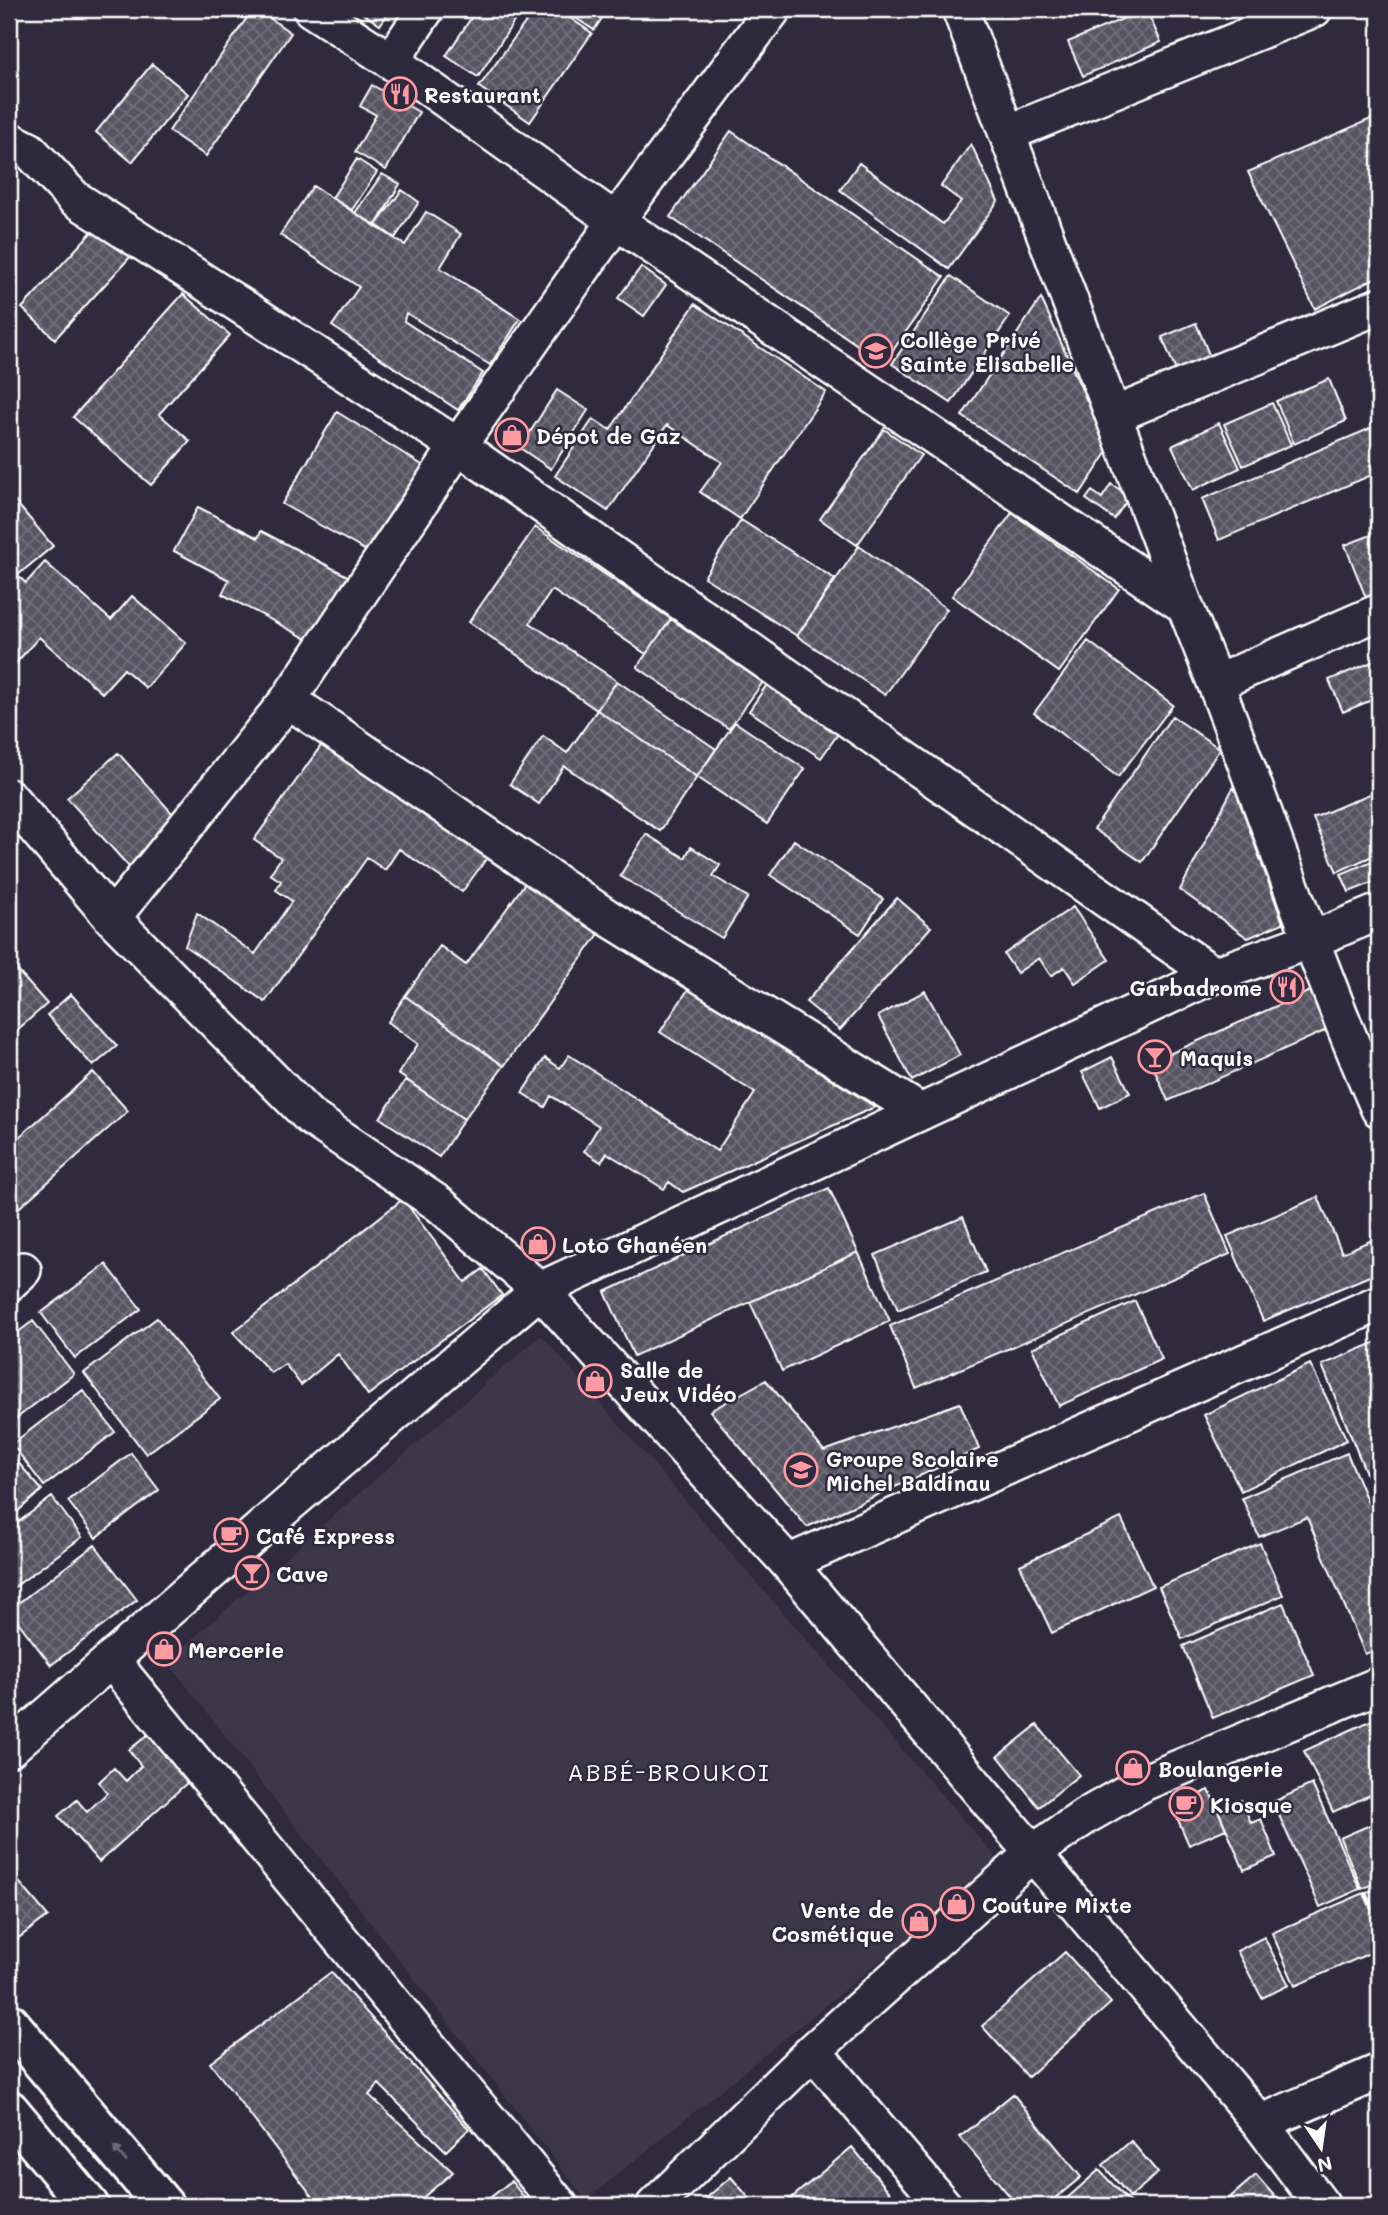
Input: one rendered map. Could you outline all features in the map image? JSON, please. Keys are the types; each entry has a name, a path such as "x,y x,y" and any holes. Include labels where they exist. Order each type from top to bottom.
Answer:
{"street":[{"path":"311,9 391,61 617,221 1185,606"},
{"path":"391,61 426,9"},
{"path":"112,918 288,700 458,446 617,221 773,9"},
{"path":"960,9 1311,940 1379,1109"},
{"path":"1008,133 1314,9"},
{"path":"9,140 29,150 74,198 458,446 1214,975"},
{"path":"1114,415 1379,306"},
{"path":"1216,683 1379,612"},
{"path":"288,700 607,917 921,1112"},
{"path":"9,797 112,918 310,1116 439,1203 540,1290 788,1563 1260,2123 1322,2206"},
{"path":"9,1749 289,1504 540,1290 1214,975 1379,912"},
{"path":"788,1563 1379,1303"},
{"path":"111,1660 561,2206"},
{"path":"654,2206 813,2051 1034,1852 1086,1816 1145,1782 1379,1685"},
{"path":"9,2022 164,2206"},
{"path":"813,2051 944,2206"},
{"path":"1260,2123 1379,2071"},
{"path":"9,2110 89,2206"}],"shaded area":[{"path":"541,1335 1001,1863 586,2200 167,1661"}],"building":[{"path":"253,9 257,9 291,33 206,156 169,131"},
{"path":"356,9 391,9 380,25"},
{"path":"477,9 522,9 478,77 446,56"},
{"path":"535,9 557,9 592,33 530,122 479,87"},
{"path":"562,9 608,9 594,30"},
{"path":"1146,9 1161,42 1083,76 1068,42"},
{"path":"1221,9 1248,9 1226,19"},
{"path":"152,64 188,94 132,162 96,132"},
{"path":"372,85 419,112 386,170 355,152 376,115 360,106"},
{"path":"1373,118 1379,135 1379,276 1315,309 1248,172"},
{"path":"731,131 944,277 884,363 670,217"},
{"path":"971,144 998,201 949,269 840,190 859,163 943,224 961,201 941,186"},
{"path":"357,159 377,172 352,210 332,198"},
{"path":"382,174 400,184 376,225 355,213"},
{"path":"313,186 405,245 426,212 461,234 440,268 520,319 490,365 406,313 404,321 483,373 458,410 332,326 359,287 280,235"},
{"path":"402,190 419,202 395,238 376,225"},
{"path":"98,225 132,255 55,339 22,308"},
{"path":"641,267 666,285 644,316 618,298"},
{"path":"951,276 1010,316 951,403 892,364"},
{"path":"183,294 230,335 159,414 190,441 151,485 73,417"},
{"path":"1041,298 1109,450 1080,494 962,416"},
{"path":"695,304 826,392 740,519 700,492 722,462 667,425 608,511 555,476 593,419 610,430"},
{"path":"1196,323 1210,357 1176,371 1162,337"},
{"path":"1329,379 1346,421 1294,444 1276,401"},
{"path":"557,390 588,410 551,469 520,448"},
{"path":"1272,403 1291,445 1243,466 1224,424"},
{"path":"337,412 435,473 377,557 282,504"},
{"path":"1219,423 1240,468 1193,490 1172,446"},
{"path":"1371,428 1379,447 1379,461 1370,465 1374,474 1219,540 1202,499"},
{"path":"884,429 921,455 857,545 820,519"},
{"path":"1111,484 1130,496 1114,519 1086,499 1092,491 1102,498"},
{"path":"9,494 53,546 19,574 9,562"},
{"path":"198,507 258,538 261,531 357,581 322,647 222,594 229,580 174,551"},
{"path":"1012,513 1119,589 1059,672 952,596"},
{"path":"741,520 835,579 797,636 704,577"},
{"path":"535,527 671,619 646,654 552,590 530,623 617,681 597,710 469,622"},
{"path":"1379,532 1379,598 1368,603 1345,545"},
{"path":"859,546 947,609 885,695 797,636"},
{"path":"45,562 111,620 132,596 186,643 146,688 124,669 102,693 39,637 9,671 9,568 26,583"},
{"path":"671,619 763,682 729,729 637,667"},
{"path":"1088,641 1173,705 1118,777 1034,713"},
{"path":"1379,659 1379,697 1343,712 1329,680"},
{"path":"617,681 716,749 697,777 597,710"},
{"path":"768,683 840,731 821,758 749,711"},
{"path":"597,710 697,777 660,831 564,766 539,804 510,784 543,736 567,753"},
{"path":"1172,716 1220,749 1142,862 1094,829"},
{"path":"735,722 805,769 767,824 697,777"},
{"path":"325,740 489,855 462,892 399,849 385,870 367,858 265,1002 185,946 197,913 255,954 292,901 276,890 281,881 270,874 281,858 254,840"},
{"path":"1379,743 1379,767 1371,746"},
{"path":"118,753 181,823 131,869 67,798"},
{"path":"1234,786 1283,923 1248,938 1180,890"},
{"path":"1372,793 1379,809 1379,853 1337,872 1313,818"},
{"path":"646,834 685,858 691,847 720,865 713,876 748,897 722,938 620,876"},
{"path":"794,840 883,899 860,934 770,875"},
{"path":"1379,858 1379,880 1349,892 1341,874"},
{"path":"528,879 601,931 504,1066 405,996 440,946 466,965"},
{"path":"897,898 931,927 840,1030 806,1002"},
{"path":"1073,907 1109,960 1075,983 1064,967 1051,976 1039,958 1017,973 1004,954"},
{"path":"9,961 47,1004 9,1037"},
{"path":"689,988 875,1107 683,1192 669,1182 664,1189 607,1153 601,1162 584,1151 599,1126 551,1096 545,1107 522,1093 545,1058 560,1068 569,1055 717,1151 755,1093 660,1032"},
{"path":"925,991 960,1055 912,1081 878,1016"},
{"path":"1310,991 1327,1030 1168,1101 1151,1062"},
{"path":"71,994 117,1046 93,1066 47,1015"},
{"path":"405,996 504,1066 464,1119 398,1074 418,1044 388,1022"},
{"path":"1112,1057 1130,1093 1100,1108 1082,1072"},
{"path":"93,1072 128,1111 12,1214 9,1210 9,1146"},
{"path":"406,1080 464,1119 439,1157 380,1118"},
{"path":"829,1188 858,1252 634,1356 605,1292"},
{"path":"1204,1193 1230,1254 916,1388 890,1326"},
{"path":"1318,1197 1342,1253 1379,1237 1379,1272 1263,1321 1227,1236"},
{"path":"403,1199 465,1282 483,1269 502,1295 368,1395 338,1354 301,1385 285,1364 271,1373 233,1332"},
{"path":"963,1217 986,1272 898,1310 875,1255"},
{"path":"858,1252 890,1321 782,1371 750,1302"},
{"path":"106,1264 141,1309 75,1358 41,1313"},
{"path":"1135,1301 1162,1359 1059,1406 1032,1348"},
{"path":"157,1318 220,1399 146,1454 84,1373"},
{"path":"33,1321 74,1374 9,1424 9,1339"},
{"path":"1379,1341 1379,1505 1322,1365"},
{"path":"1310,1364 1347,1440 1241,1491 1204,1415"},
{"path":"766,1380 824,1451 960,1403 979,1449 807,1527 710,1411"},
{"path":"83,1390 115,1432 44,1486 12,1444"},
{"path":"9,1452 42,1490 9,1519"},
{"path":"131,1453 159,1490 96,1538 68,1501"},
{"path":"1347,1453 1379,1529 1379,1648 1365,1654 1307,1517 1259,1537 1242,1498"},
{"path":"52,1497 82,1537 9,1591 9,1529"},
{"path":"1121,1518 1153,1586 1052,1633 1020,1565"},
{"path":"1260,1543 1283,1595 1182,1639 1159,1587"},
{"path":"95,1545 137,1600 51,1665 9,1610"},
{"path":"1283,1603 1314,1675 1213,1718 1183,1646"},
{"path":"1379,1717 1379,1791 1333,1812 1304,1751"},
{"path":"1037,1725 1079,1775 1039,1807 998,1756"},
{"path":"149,1734 187,1783 99,1862 58,1816 77,1800 87,1812 107,1793 99,1782 114,1768 126,1781 141,1766 129,1750"},
{"path":"1312,1784 1360,1889 1320,1907 1273,1802"},
{"path":"1209,1790 1226,1829 1189,1845 1172,1806"},
{"path":"1241,1800 1251,1823 1261,1819 1276,1856 1244,1870 1218,1810"},
{"path":"1379,1821 1379,1881 1362,1889 1340,1838"},
{"path":"9,1870 48,1916 13,1942 9,1937"},
{"path":"1379,1887 1379,1921 1366,1893"},
{"path":"1364,1893 1379,1927 1379,1949 1295,1986 1272,1933"},
{"path":"1264,1937 1289,1985 1262,1998 1237,1951"},
{"path":"1065,1952 1111,2003 1028,2077 982,2026"},
{"path":"331,1972 469,2129 446,2151 379,2084 369,2095 453,2172 413,2206 320,2206 210,2063"},
{"path":"1013,2094 1081,2177 1046,2206 1018,2206 960,2137"},
{"path":"1131,2141 1158,2173 1130,2197 1103,2165"},
{"path":"852,2147 892,2195 879,2206 782,2206"},
{"path":"1099,2170 1133,2206 1071,2206 1065,2200"},
{"path":"1256,2175 1283,2206 1220,2206"},
{"path":"731,2177 756,2206 697,2206"},
{"path":"511,2181 531,2206 480,2206"}],"place":[{"name":"Restaurant","path":"400,94"},
{"name":"Collège Privé Sainte Elisabelle","path":"876,351"},
{"name":"Dépot de Gaz","path":"512,435"},
{"name":"Garbadrome","path":"1287,987"},
{"name":"Maquis","path":"1155,1057"},
{"name":"Loto Ghanéen","path":"538,1244"},
{"name":"Salle de Jeux Vidéo","path":"595,1381"},
{"name":"Groupe Scolaire Michel Baldinau","path":"801,1470"},
{"name":"Café Express","path":"231,1535"},
{"name":"Cave","path":"252,1573"},
{"name":"Mercerie","path":"164,1649"},
{"name":"Boulangerie","path":"1133,1768"},
{"name":"Kiosque","path":"1186,1804"},
{"name":"Couture Mixte","path":"957,1904"},
{"name":"Vente de Cosmétique","path":"919,1921"}],"district":[{"name":"ABBÉ-BROUKOI","path":"669,1771"}]}
